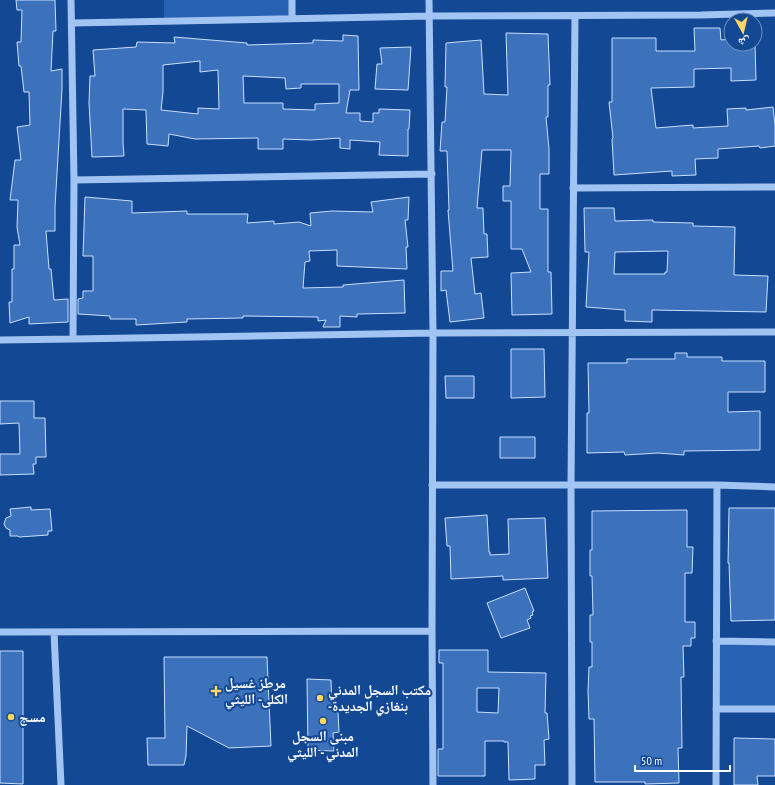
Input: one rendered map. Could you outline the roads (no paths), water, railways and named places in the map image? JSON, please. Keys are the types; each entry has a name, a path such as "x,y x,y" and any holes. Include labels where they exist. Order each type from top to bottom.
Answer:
{"street":[{"path":"71,0 74,180 73,339"},
{"path":"292,0 292,18"},
{"path":"429,0 434,333 432,485 433,785"},
{"path":"72,23 430,16 701,15 775,13"},
{"path":"572,785 570,485 575,16"},
{"path":"74,180 432,174"},
{"path":"573,188 775,187"},
{"path":"0,340 434,333 571,334 775,332"},
{"path":"432,485 717,485 775,487"},
{"path":"716,785 717,485"},
{"path":"0,632 432,631"},
{"path":"54,632 61,785"},
{"path":"716,641 775,642"},
{"path":"716,709 775,709"}],"place":[{"name":"مرطز غسيل الكلى- الليثي","path":"216,691"},
{"name":"مكتب السجل المدني -بنغازي الجديدة","path":"320,698"},
{"name":"مسج","path":"11,717"},
{"name":"مبنى السجل المدني - الليثي","path":"323,721"}]}
